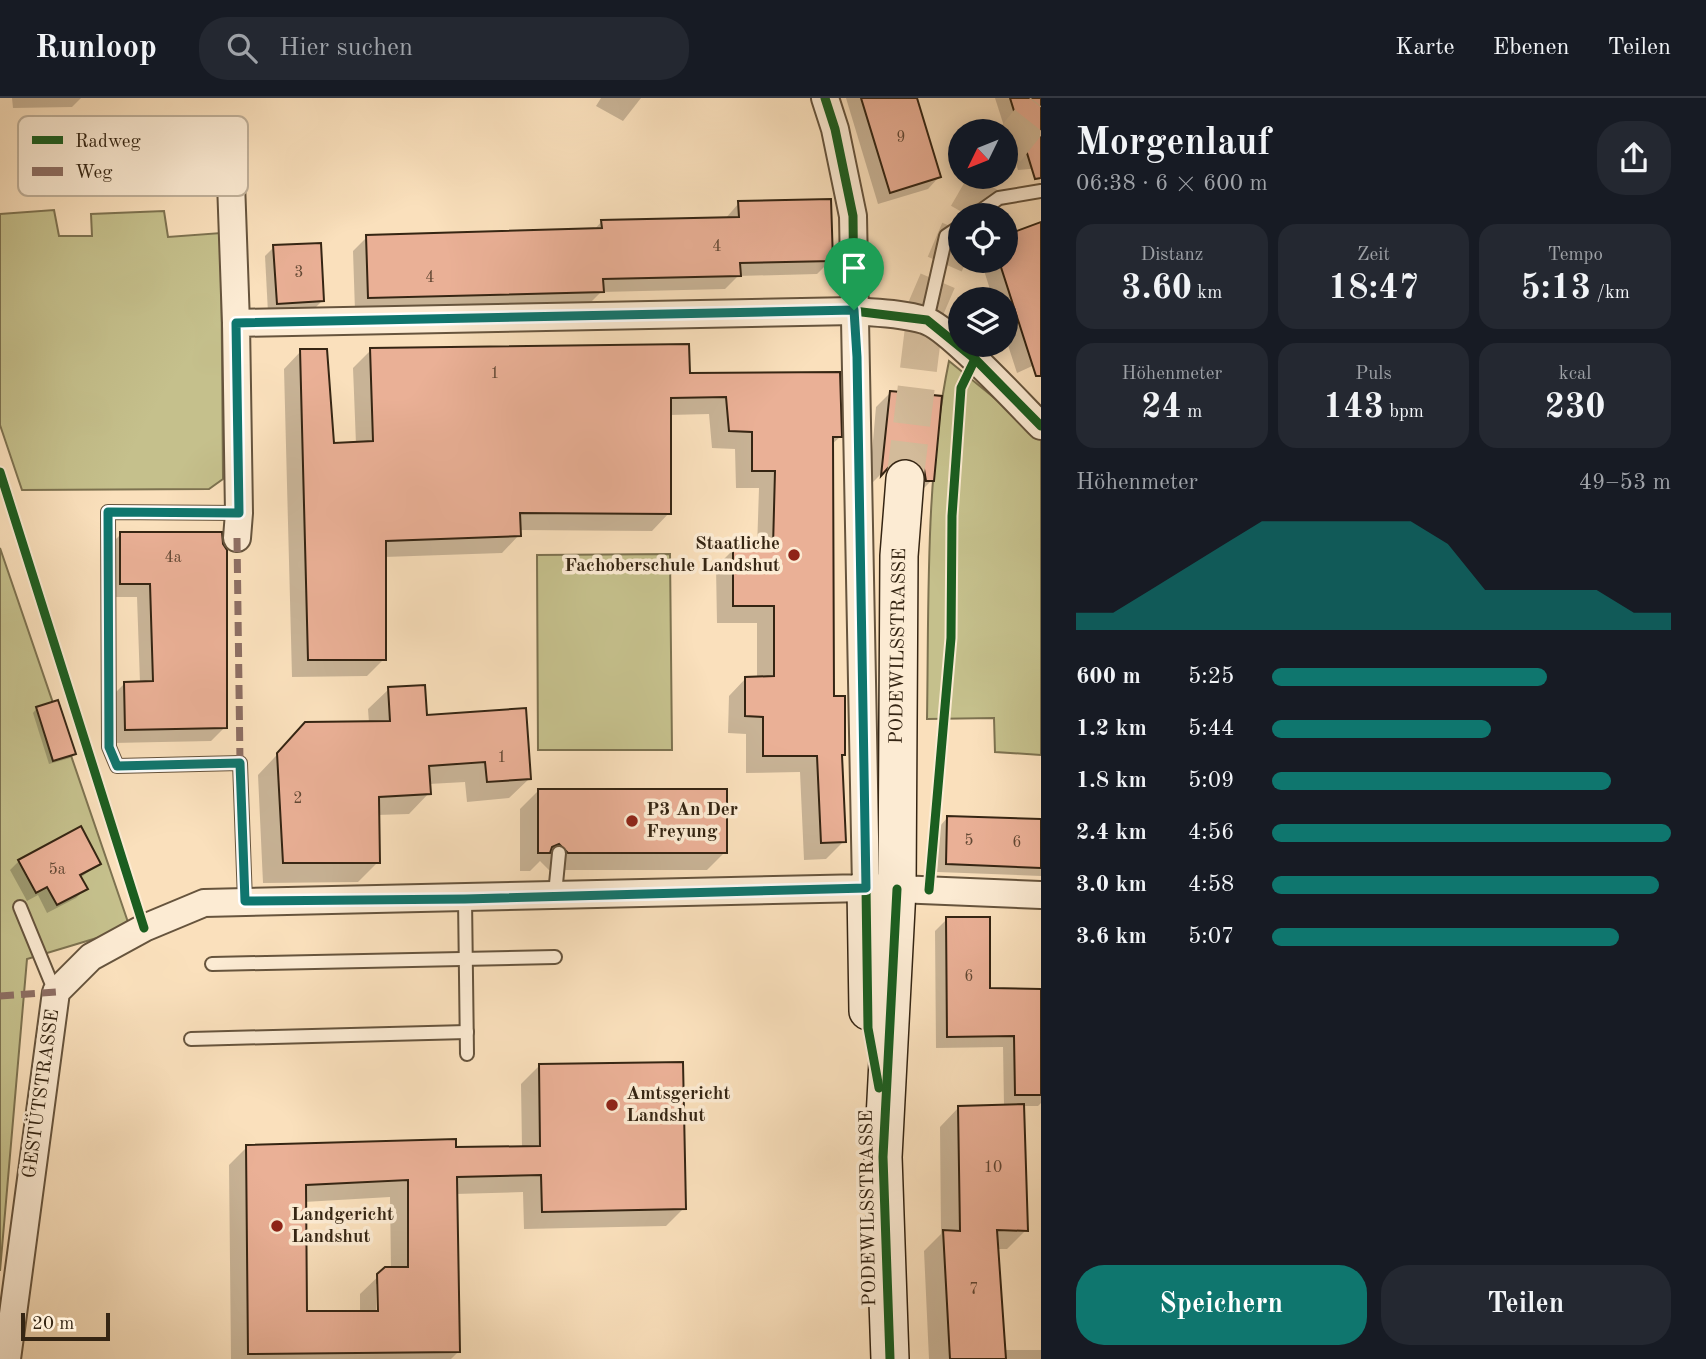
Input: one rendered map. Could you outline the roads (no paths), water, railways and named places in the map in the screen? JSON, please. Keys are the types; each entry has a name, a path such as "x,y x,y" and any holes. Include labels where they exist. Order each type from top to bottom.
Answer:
{"main road":[{"name":"PODEWILSSTRASSE","path":"890,1359 881,889 905,479"}],"street":[{"path":"825,98 835,129 853,216 854,310 881,889"},
{"path":"231,196 238,525"},
{"path":"236,323 854,310 927,320 975,359 1041,426"},
{"name":"GESTÜTSTRASSE","path":"7,1359 56,992 90,957 144,928 204,904 245,901 465,899 555,894 881,889 1041,895"}],"lane":[{"path":"992,203 999,198 1041,191"},
{"path":"927,320 948,235"},
{"path":"238,525 108,512 109,747 117,766 240,763 245,901"},
{"path":"555,894 559,853"},
{"path":"465,899 467,1054"},
{"path":"20,907 56,992"},
{"path":"212,964 555,957"},
{"path":"191,1039 467,1032"}],"tunnel":[{"path":"1018,135 1041,106"},
{"path":"974,203 982,189"},
{"path":"905,479 926,308 948,256"}],"place":[{"name":"Staatliche Fachoberschule Landshut","path":"794,555"},
{"name":"P3 An Der Freyung","path":"632,821"},
{"name":"Amtsgericht Landshut","path":"612,1105"},
{"name":"Landgericht Landshut","path":"277,1226"}]}
